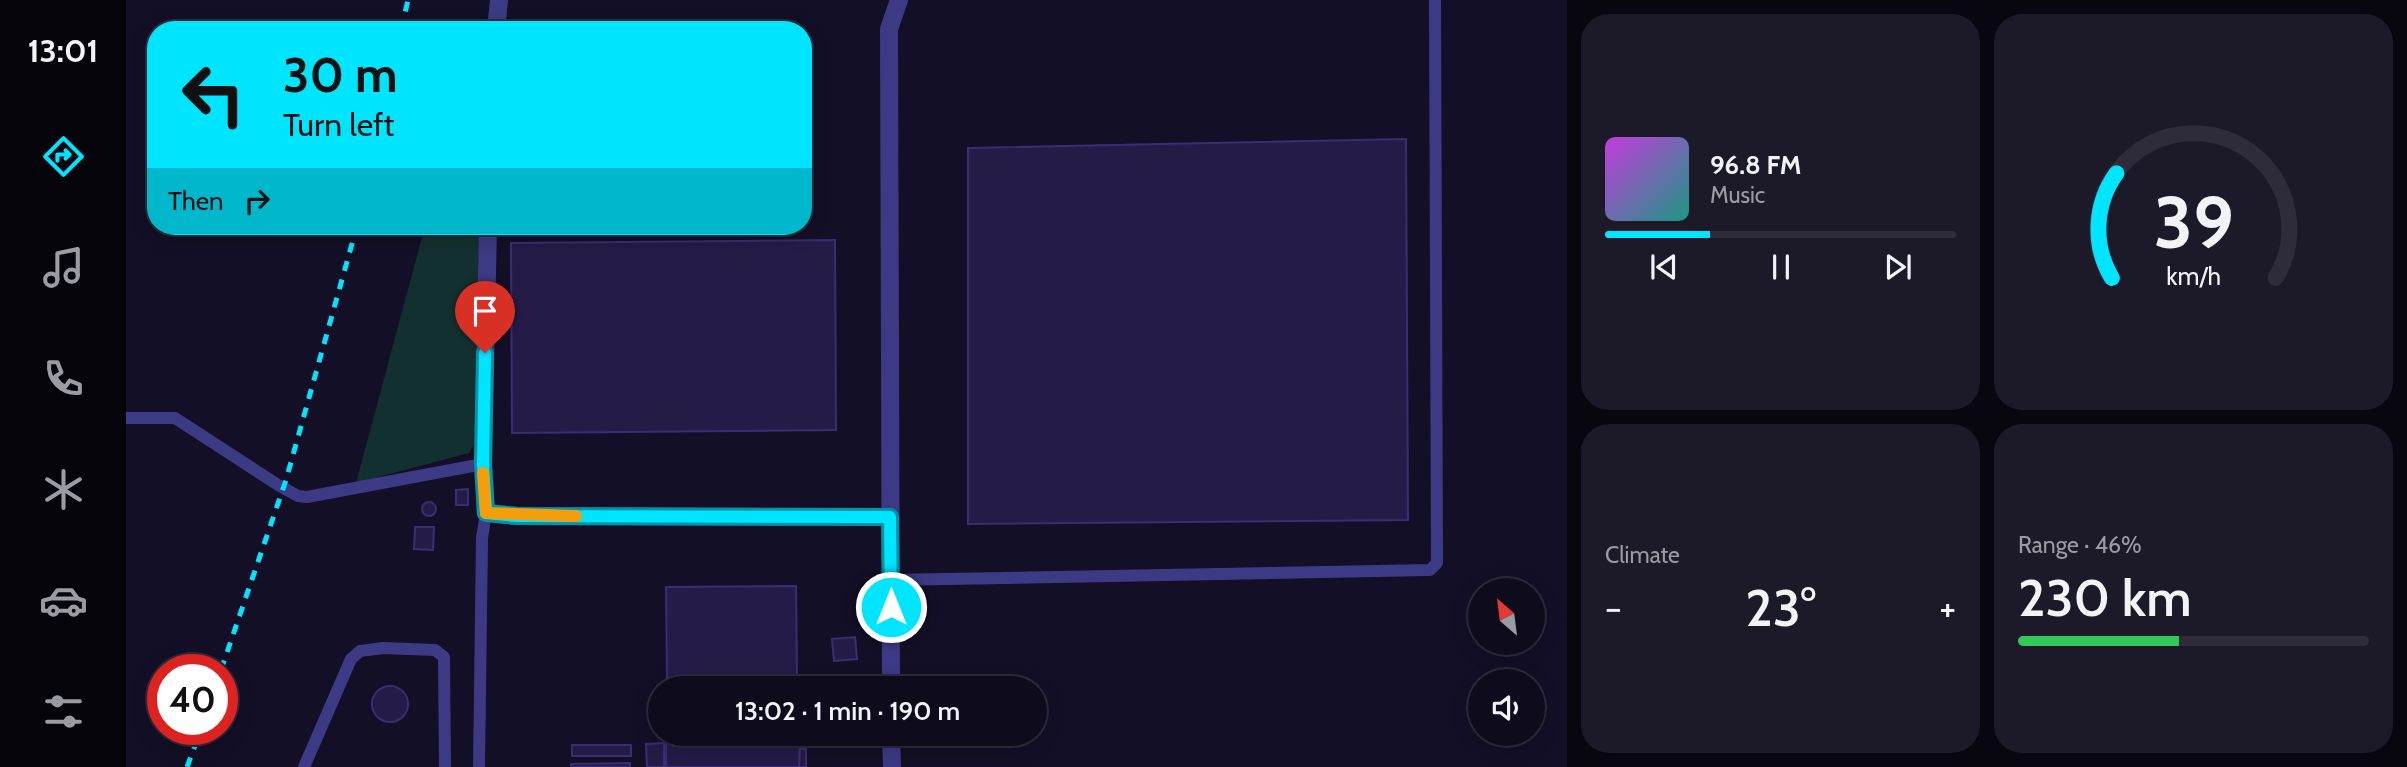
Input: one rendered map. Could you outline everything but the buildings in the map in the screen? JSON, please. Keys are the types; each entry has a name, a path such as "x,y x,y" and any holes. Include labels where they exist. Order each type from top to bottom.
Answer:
{"street":[{"path":"497,21 499,0"},
{"path":"891,676 889,29 899,0"},
{"path":"488,235 483,464 486,513 517,516 890,517"},
{"path":"891,746 892,767"}],"lane":[{"path":"891,580 1430,570 1437,563 1435,0"},
{"path":"126,418 176,418 299,496 307,497 483,464"},
{"path":"479,767 482,538 486,513"},
{"path":"304,767 351,659 360,651 383,648 435,650 444,657 445,767"}],"green space":[{"path":"423,235 479,235 476,441 469,453 356,483"}],"railway":[{"path":"403,21 408,0"},
{"path":"226,654 286,480 354,235"},
{"path":"187,767 195,745"}],"slow traffic":[{"path":"483,473 486,513 576,516"}],"route":[{"path":"485,353 483,464 486,513 517,516 890,517 891,607"}]}
